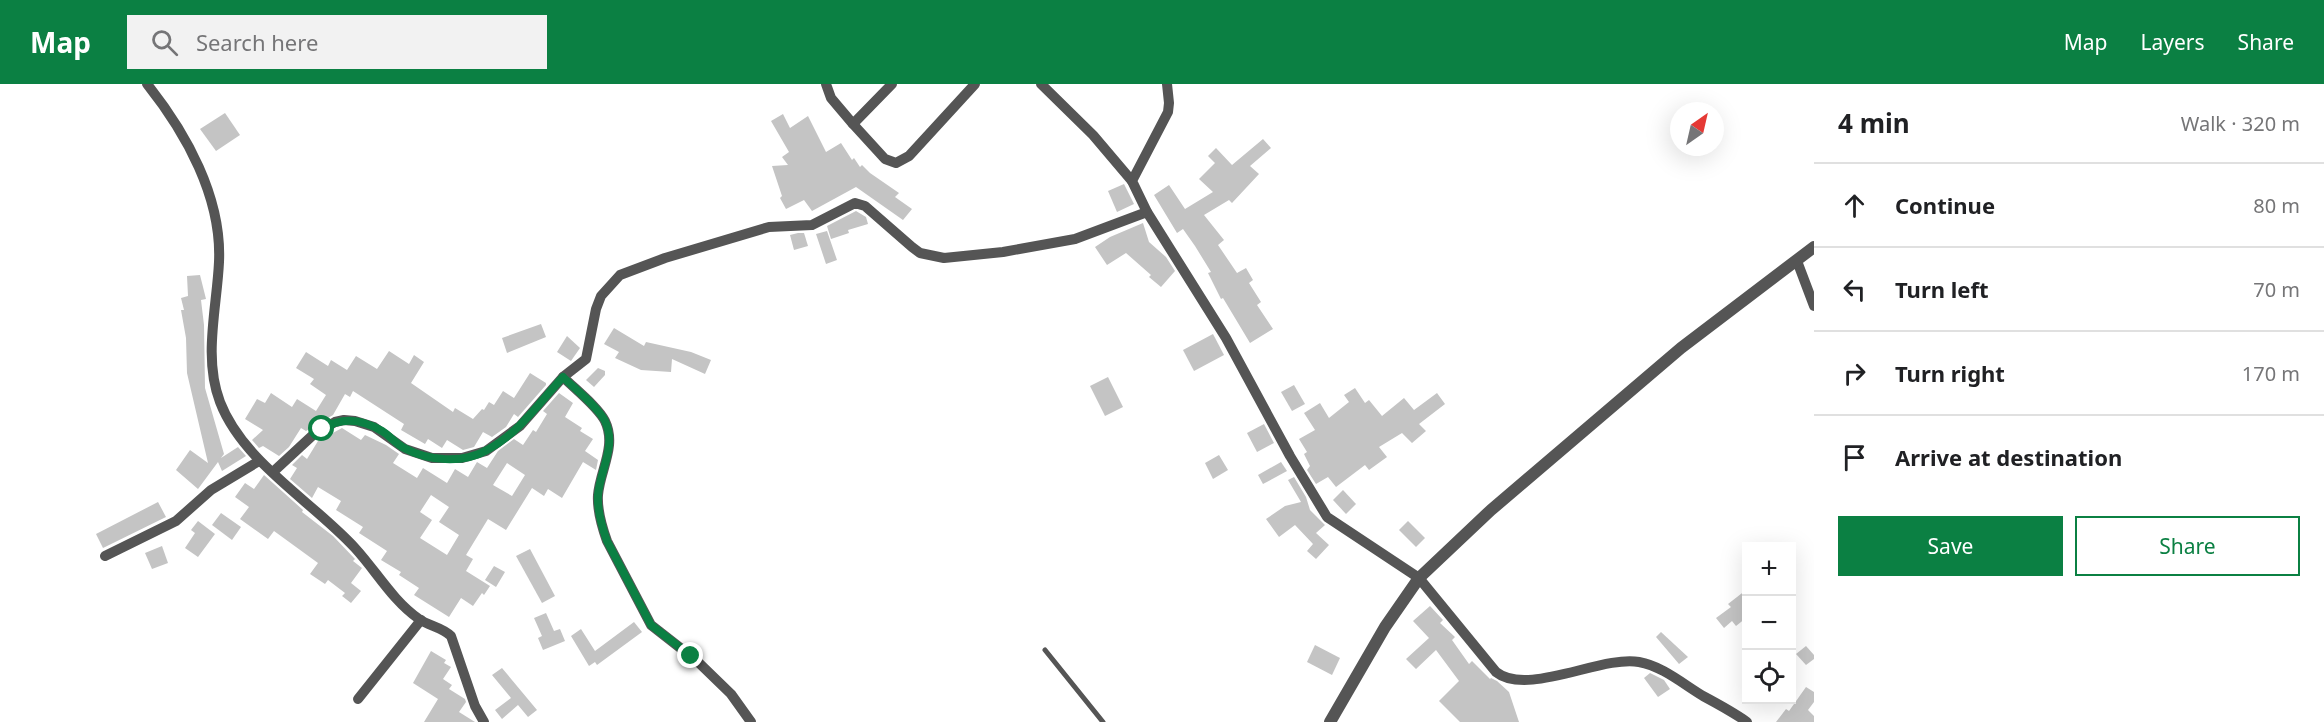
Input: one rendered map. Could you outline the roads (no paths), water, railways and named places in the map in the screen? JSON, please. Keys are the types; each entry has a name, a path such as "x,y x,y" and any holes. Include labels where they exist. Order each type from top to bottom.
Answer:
{"street":[{"path":"147,84 165,107 184,138 200,171 219,234 213,365 216,387 224,411 259,461 355,549 389,592 421,620 451,636 475,706 484,722"},
{"path":"826,84 831,98 853,124 885,159 896,163 909,156 975,84"},
{"path":"853,124 892,84"},
{"path":"1041,84 1093,135 1132,181 1147,212 1226,338 1327,518 1419,578 1496,672 1503,678 1524,680 1572,673 1622,661 1641,662 1665,672 1746,722"},
{"path":"1132,181 1168,112 1167,84"},
{"path":"273,472 313,435 335,422 344,420 374,427 405,449 417,454 447,459 462,458 486,451 519,426 563,377 586,359 596,309 602,296 620,275 664,258 769,227 812,225 852,204 865,206 920,253 944,258 1003,252 1075,239 1147,212"},
{"path":"1330,722 1385,627 1419,578 1491,510 1672,356 1814,248"},
{"path":"1797,261 1814,306"},
{"path":"563,377 601,415 608,429 610,435 608,458 598,495 602,527 649,622 698,661 731,694 751,722"},
{"path":"105,556 176,521 211,490 259,461"},
{"path":"358,699 421,620"}],"lane":[{"path":"1045,650 1103,722"}]}
